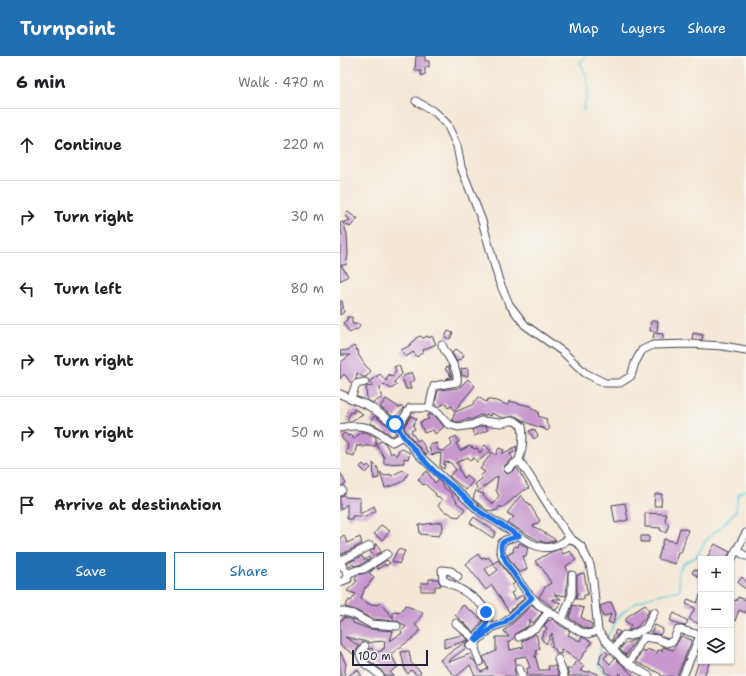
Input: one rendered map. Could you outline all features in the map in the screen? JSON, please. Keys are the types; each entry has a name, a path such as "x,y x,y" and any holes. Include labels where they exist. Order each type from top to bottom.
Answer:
{"street":[{"path":"416,101 436,114 447,124 457,146 461,167 482,221 499,281 509,304 526,325 563,352 586,372 605,383 620,383 630,376 642,350 653,345 690,344 723,346 746,350"},
{"path":"429,408 434,386 458,382 454,366 442,345"},
{"path":"350,398 356,384 365,382"},
{"path":"340,394 369,406 398,427 403,436 437,474 480,512 540,548 548,548 560,544 570,538"},
{"path":"398,427 410,408 429,408 439,413 448,424 450,432"},
{"path":"448,424 458,427 481,422 502,423 515,421 522,426 524,439 523,448 519,460 508,469"},
{"path":"342,427 366,427 375,430 392,442 403,436"},
{"path":"519,460 542,494 556,519 570,538 581,546 590,565 598,631 611,647 629,664 649,676"},
{"path":"733,556 746,533"},
{"path":"519,536 505,540 501,544 500,550 503,558 532,598 539,605 579,631 588,634 598,631"},
{"path":"340,582 348,579 347,574 341,568 340,561 370,546"},
{"path":"736,550 746,556"},
{"path":"347,574 364,569 387,554"},
{"path":"458,577 451,571 442,570 443,580 457,587 479,602 488,617 487,623 476,640 476,649 480,662"},
{"path":"562,620 572,594 572,575"},
{"path":"470,646 493,627 504,623 532,598"},
{"path":"340,611 353,614 371,624 397,626"},
{"path":"519,637 537,627 549,612"},
{"path":"629,664 644,637 646,628 654,612"},
{"path":"456,623 476,640"},
{"path":"611,647 624,635 630,636 646,628"},
{"path":"644,637 657,639 667,643 673,641 678,630 698,633"},
{"path":"683,676 698,641"},
{"path":"365,646 360,654 362,660 367,667 374,669 380,676"},
{"path":"558,660 564,676"},
{"path":"519,668 522,676"}],"path":[{"path":"342,427 350,398"},
{"path":"537,627 551,637 549,644 558,660"}],"building":[{"path":"416,56 425,56 425,61 429,61 429,67 425,67 425,75 421,75 421,71 415,71"},
{"path":"348,212 358,218 350,227 344,222 350,220 345,215"},
{"path":"343,222 347,234 348,255 346,265 341,265 348,276 340,281 340,237 342,236 340,223"},
{"path":"340,301 342,301 344,312 340,315"},
{"path":"347,317 352,317 352,324 359,324 360,326 357,330 355,329 350,333 343,323 347,320"},
{"path":"651,321 658,321 657,331 650,331"},
{"path":"448,331 453,333 450,339 445,337"},
{"path":"654,333 663,334 663,339 653,338"},
{"path":"693,333 703,335 702,340 692,339"},
{"path":"420,336 423,338 428,336 429,338 432,336 436,344 423,350 424,351 417,357 413,352 406,357 401,350 409,346 416,338"},
{"path":"354,346 365,365 371,371 366,377 363,377 357,373 356,379 351,383 344,374 340,379 340,363 350,355 340,355 340,351 348,350"},
{"path":"456,349 464,355 461,360 459,359 457,362 452,353"},
{"path":"399,365 402,374 394,382 397,385 391,389 384,384 380,388 381,396 383,397 373,403 367,400 366,387 373,386 370,381 380,374 386,381 389,374 392,377 396,370 394,367"},
{"path":"448,366 452,378 446,379 451,376 445,369"},
{"path":"468,368 468,376 462,376 461,369"},
{"path":"412,372 415,380 409,383 411,389 406,389 402,377"},
{"path":"468,379 475,386 454,411 452,406 448,408 446,403 438,407 436,406 435,403 438,390 459,388"},
{"path":"478,397 486,402 488,399 508,405 509,401 530,406 539,412 538,416 547,419 546,423 550,428 547,431 515,416 503,418 491,413 490,416 486,414 485,416 480,415 471,420 468,419 457,422 452,420 455,412 474,404 473,403"},
{"path":"386,399 400,408 402,406 404,408 395,418 380,407"},
{"path":"354,409 363,414 351,421 347,419 351,412 353,413"},
{"path":"429,414 436,417 444,427 435,434 433,430 424,433 420,422 429,419 427,417"},
{"path":"374,416 392,428 396,433 392,436 370,423"},
{"path":"411,416 417,419 413,425 415,429 411,431 417,441 420,439 428,453 426,455 407,433 404,427"},
{"path":"486,426 488,430 474,436 472,430"},
{"path":"534,429 538,436 534,439 529,431"},
{"path":"361,432 366,432 376,437 376,446 364,446 363,448 360,445 359,447 357,445 354,456 346,454 348,445 341,437 343,434 345,433 348,436 350,435 354,439"},
{"path":"456,436 459,442 456,443 460,451 469,446 475,449 477,448 480,453 485,445 491,451 477,462 474,458 470,461 468,457 456,463 464,478 466,475 473,481 466,490 449,476 456,470 451,463 445,462 444,469 440,467 441,453 431,455 429,445 437,443 436,445 438,450 444,451 452,445 450,439"},
{"path":"381,441 385,443 391,454 393,452 396,456 400,448 410,453 408,459 404,458 404,463 384,464 384,457 376,444"},
{"path":"517,446 516,451 510,454 513,458 505,465 503,470 508,474 517,468 529,488 521,492 502,508 500,506 496,511 488,511 473,499 477,487 475,484 482,479 480,476 485,472 480,469 492,452 496,455 499,448 504,450 502,454","holes":["498,476 496,490 499,496 493,504 483,496 484,494 477,492"]},
{"path":"373,463 378,468 379,478 374,479"},
{"path":"363,464 366,467 368,465 371,468 366,473 360,467"},
{"path":"403,470 408,473 405,479 398,484 385,488 380,472 385,476 390,474 391,476"},
{"path":"427,471 435,483 438,480 440,481 442,486 453,495 452,497 457,501 456,502 465,509 459,517 453,516 448,512 447,513 438,506 442,500 425,484 423,485 418,479"},
{"path":"340,472 346,484 340,486"},
{"path":"655,494 662,494 661,506 654,506"},
{"path":"344,495 345,497 360,498 360,514 374,506 376,511 365,517 352,516 352,519 347,519 347,504 340,510 340,497"},
{"path":"521,495 527,503 528,502 540,521 533,526 556,540 547,543 539,541 508,523 514,517 507,513"},
{"path":"625,503 628,520 615,523 612,505"},
{"path":"645,513 666,514 665,522 669,524 666,533 660,530 661,528 645,527"},
{"path":"474,517 496,532 493,538 470,523"},
{"path":"442,522 443,527 439,536 420,534 419,525"},
{"path":"381,525 390,531 382,540 374,534"},
{"path":"680,528 688,530 681,553 678,552 675,564 658,559 664,539 676,542"},
{"path":"344,535 347,543 360,537 362,544 340,555 340,538"},
{"path":"641,536 649,536 649,542 641,542"},
{"path":"376,543 381,552 373,556 370,551 374,549"},
{"path":"519,543 528,547 526,556 523,556 527,569 519,573 507,555 513,552 514,546 518,547"},
{"path":"715,544 730,552 728,556 708,556"},
{"path":"398,549 405,551 399,564 392,561"},
{"path":"560,549 563,554 570,551 576,560 566,566 568,573 566,596 554,594 561,599 552,599 561,603 556,610 539,597 546,586 551,583 541,566 540,567 535,561"},
{"path":"478,554 481,559 485,557 486,559 488,557 493,563 485,569 490,576 498,570 493,564 498,560 515,583 512,585 515,591 511,593 515,600 522,595 524,598 509,612 492,585 486,590 466,564"},
{"path":"362,556 364,560 369,557 370,559 362,564 354,566 353,564 348,566 347,563"},
{"path":"387,560 390,563 386,566 385,564 378,569 376,567"},
{"path":"375,568 369,573 374,577 366,588 365,587 361,599 371,605 380,603 393,618 393,611 401,612 405,605 423,613 415,625 420,630 413,638 390,653 398,667 390,672 394,676 385,676 380,669 368,660 366,655 369,649 372,648 373,653 382,651 382,649 384,649 385,641 372,643 345,637 359,646 355,655 340,645 340,620 343,620 343,617 353,620 353,623 370,629 393,631 390,641 402,633 401,631 406,627 398,621 372,619 355,610 345,607 349,600 351,601 356,594 347,591 357,581 355,580 357,575 366,573"},
{"path":"694,569 697,571 698,569 698,576 692,573"},
{"path":"584,573 588,595 584,595 584,599 576,599 577,575"},
{"path":"742,577 746,581 746,589 738,582"},
{"path":"429,579 438,579 441,586 435,586 435,591 421,591 421,583 429,583"},
{"path":"738,597 746,600 746,613 739,610 735,621 734,600 736,601"},
{"path":"688,599 697,603 698,600 698,624 689,619 695,608 686,604"},
{"path":"611,602 616,614 613,624 608,622 611,614 603,617 600,606"},
{"path":"463,605 483,620 474,632 455,615"},
{"path":"532,605 542,613 533,623 530,620 528,626 516,633 514,638 507,643 509,643 510,650 524,647 522,641 536,634 540,649 536,650 537,654 535,655 539,670 549,670 548,666 555,666 559,676 528,676 527,668 530,668 526,656 515,658 516,664 514,670 516,676 475,676 470,665 455,676 440,660 468,640 469,641 465,644 466,648 448,661 449,662 470,654 472,660 474,660 481,672 488,669 483,657 496,651 496,637 509,637 504,631"},
{"path":"573,605 584,608 581,617 592,624 591,628 588,629 581,626 569,618"},
{"path":"645,605 649,610 645,618 637,627 628,631 631,625 625,621 628,616"},
{"path":"674,613 688,621 685,626 679,625 670,620"},
{"path":"552,619 570,631 568,635 580,641 582,637 592,642 579,661 561,649 561,654 556,653 556,650 552,647 552,633 546,644 541,638 547,628 544,626 548,620 550,621"},
{"path":"655,625 663,629 660,635 651,633"},
{"path":"616,630 620,632 613,641 612,640"},
{"path":"463,635 468,640 444,648 444,639"},
{"path":"681,636 692,640 677,676 661,676 661,674 636,662 643,650 646,652 647,649 657,653 658,650 662,651 663,647 673,650"},
{"path":"637,638 626,655 620,650 623,645"},
{"path":"340,651 346,664 344,676 340,676"},
{"path":"409,651 411,663 421,672 418,676 411,670 408,674 405,670 401,652"},
{"path":"605,651 608,654 604,658 610,664 615,658 634,676 623,676 620,673 617,676 613,676 605,672 605,669 600,663 599,664 601,654"},
{"path":"576,661 584,666 580,671 590,671 598,674 598,676 569,676 567,669 571,669"},
{"path":"698,664 709,664 704,676 694,676"},
{"path":"357,669 362,676 348,676 354,672"}],"waterway":[{"path":"583,111 587,98 588,82 580,63 586,56"},
{"path":"606,638 619,617 632,605 655,595 680,590 678,572 684,563 696,557 707,539 736,511 738,494 746,490"},
{"path":"604,641 600,647 597,664 604,673 609,676"}],"route":[{"path":"395,424 403,436 437,474 480,512 519,536 505,540 501,544 500,550 503,558 532,598 504,623 493,627 477,641 475,639 487,623 488,617 486,612"}]}
